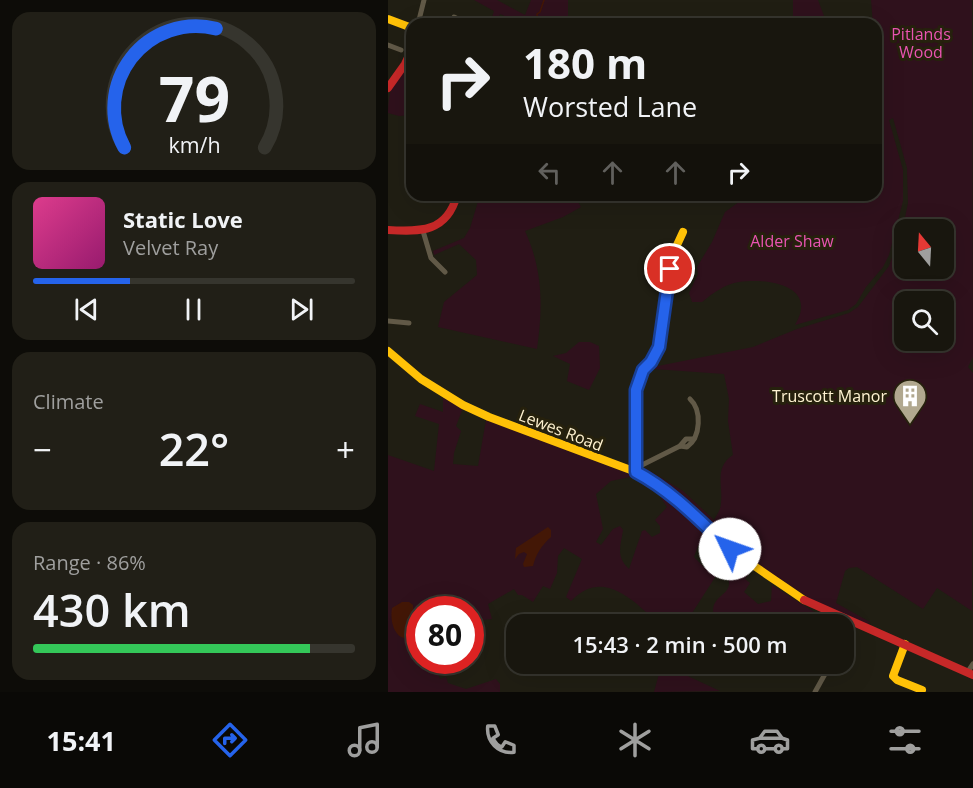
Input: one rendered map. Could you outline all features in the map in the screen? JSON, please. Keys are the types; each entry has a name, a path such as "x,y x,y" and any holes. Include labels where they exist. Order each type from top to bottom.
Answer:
{"main road":[{"path":"388,19 406,26"},
{"path":"388,87 406,68"},
{"path":"388,230 423,231 449,215 455,201"},
{"path":"636,470 636,390 643,370 651,362 659,347 672,256 683,232"},
{"name":"Lewes Road","path":"388,351 421,379 463,405 499,421 636,470 673,497 730,549 825,614"},
{"name":"Lewes Road","path":"854,627 905,644 970,674"},
{"path":"905,644 893,676 897,680 922,690"}],"street":[{"path":"420,18 424,0"},
{"path":"388,45 401,50"},
{"path":"423,231 431,258 445,272"},
{"path":"388,321 406,324"},
{"path":"636,470 680,446 690,445 698,425 698,412 690,399"},
{"path":"970,674 973,664"},
{"path":"815,692 825,674"}],"green space":[{"path":"474,0 497,0 525,15 531,0 568,0 568,18 510,18 500,14 499,18 492,18 494,11"},
{"path":"793,0 818,0 825,18 793,18"},
{"path":"871,0 972,0 973,357 968,367 973,373 972,611 937,588 923,609 857,567 849,568 845,571 836,603 870,622 868,625 854,619 854,614 844,614 809,598 757,564 643,473 645,468 683,491 714,520 721,505 721,471 723,465 733,455 728,421 729,399 724,374 654,369 653,367 753,347 797,329 849,313 858,307 889,266 894,252 894,279 954,279 954,219 905,219 908,203 907,168 893,118 889,120 903,170 903,201 898,219 894,219 894,236 883,267 866,287 856,304 848,310 795,325 801,312 800,301 795,293 786,287 763,281 734,283 719,289 702,302 692,302 689,293 698,274 697,267 712,242 725,212 739,201 882,201 882,18 872,18"},
{"path":"406,72 406,115 399,116 388,113 389,101 394,82"},
{"path":"478,201 578,201 581,207 563,217 525,231 535,260 540,289 537,349 438,327 444,302 477,275 476,260 459,244 434,255 433,251 464,238 470,228"},
{"path":"579,342 590,342 599,346 600,368 589,390 567,381 570,364 553,356 566,353"},
{"path":"443,396 463,408 456,426 461,431 453,464 478,466 486,420 635,476 611,481 596,494 603,529 596,542 601,545 613,529 620,526 623,530 620,555 629,569 642,531 645,530 652,537 660,533 660,526 655,520 667,507 661,498 663,494 707,533 694,557 707,570 728,552 751,571 745,579 750,583 744,592 758,604 771,601 772,585 816,614 714,614 716,602 729,584 721,568 691,614 648,614 629,598 604,587 588,589 571,601 566,597 582,559 564,548 558,556 557,573 550,589 543,586 533,602 518,595 514,589 488,604 492,619 484,620 484,596 406,596 406,674 438,674 440,679 446,677 448,683 466,689 496,679 500,684 500,692 388,692 388,455 434,471 439,424 415,416 420,404 443,412"},
{"path":"659,674 683,674 720,691 654,692"}],"shaded area":[{"path":"548,527 551,530 551,537 539,550 533,566 524,567 527,554 524,552 519,554 515,559 516,548"},
{"path":"406,602 406,638 402,638 395,631 392,608"}],"waterway":[{"path":"537,18 544,0"}],"traffic: slow":[{"path":"388,19 406,26"},
{"path":"636,472 636,390 643,370 651,362 659,347 672,256 683,232"},
{"path":"388,351 421,379 463,405 489,417 636,472 673,499 731,549 804,600"},
{"path":"905,644 893,676 897,680 922,690"}],"traffic: jam":[{"path":"388,88 406,62"},
{"path":"388,230 411,231 431,227 447,216 455,201"},
{"path":"804,600 973,675"}],"place":[{"name":"Truscott Manor","path":"910,425"}],"route":[{"path":"670,269 659,347 651,362 643,370 636,390 636,472 656,484 681,504 730,549"}],"park label":[{"name":"Pitlands Wood","path":"921,43"},
{"name":"Alder Shaw","path":"792,241"}]}
